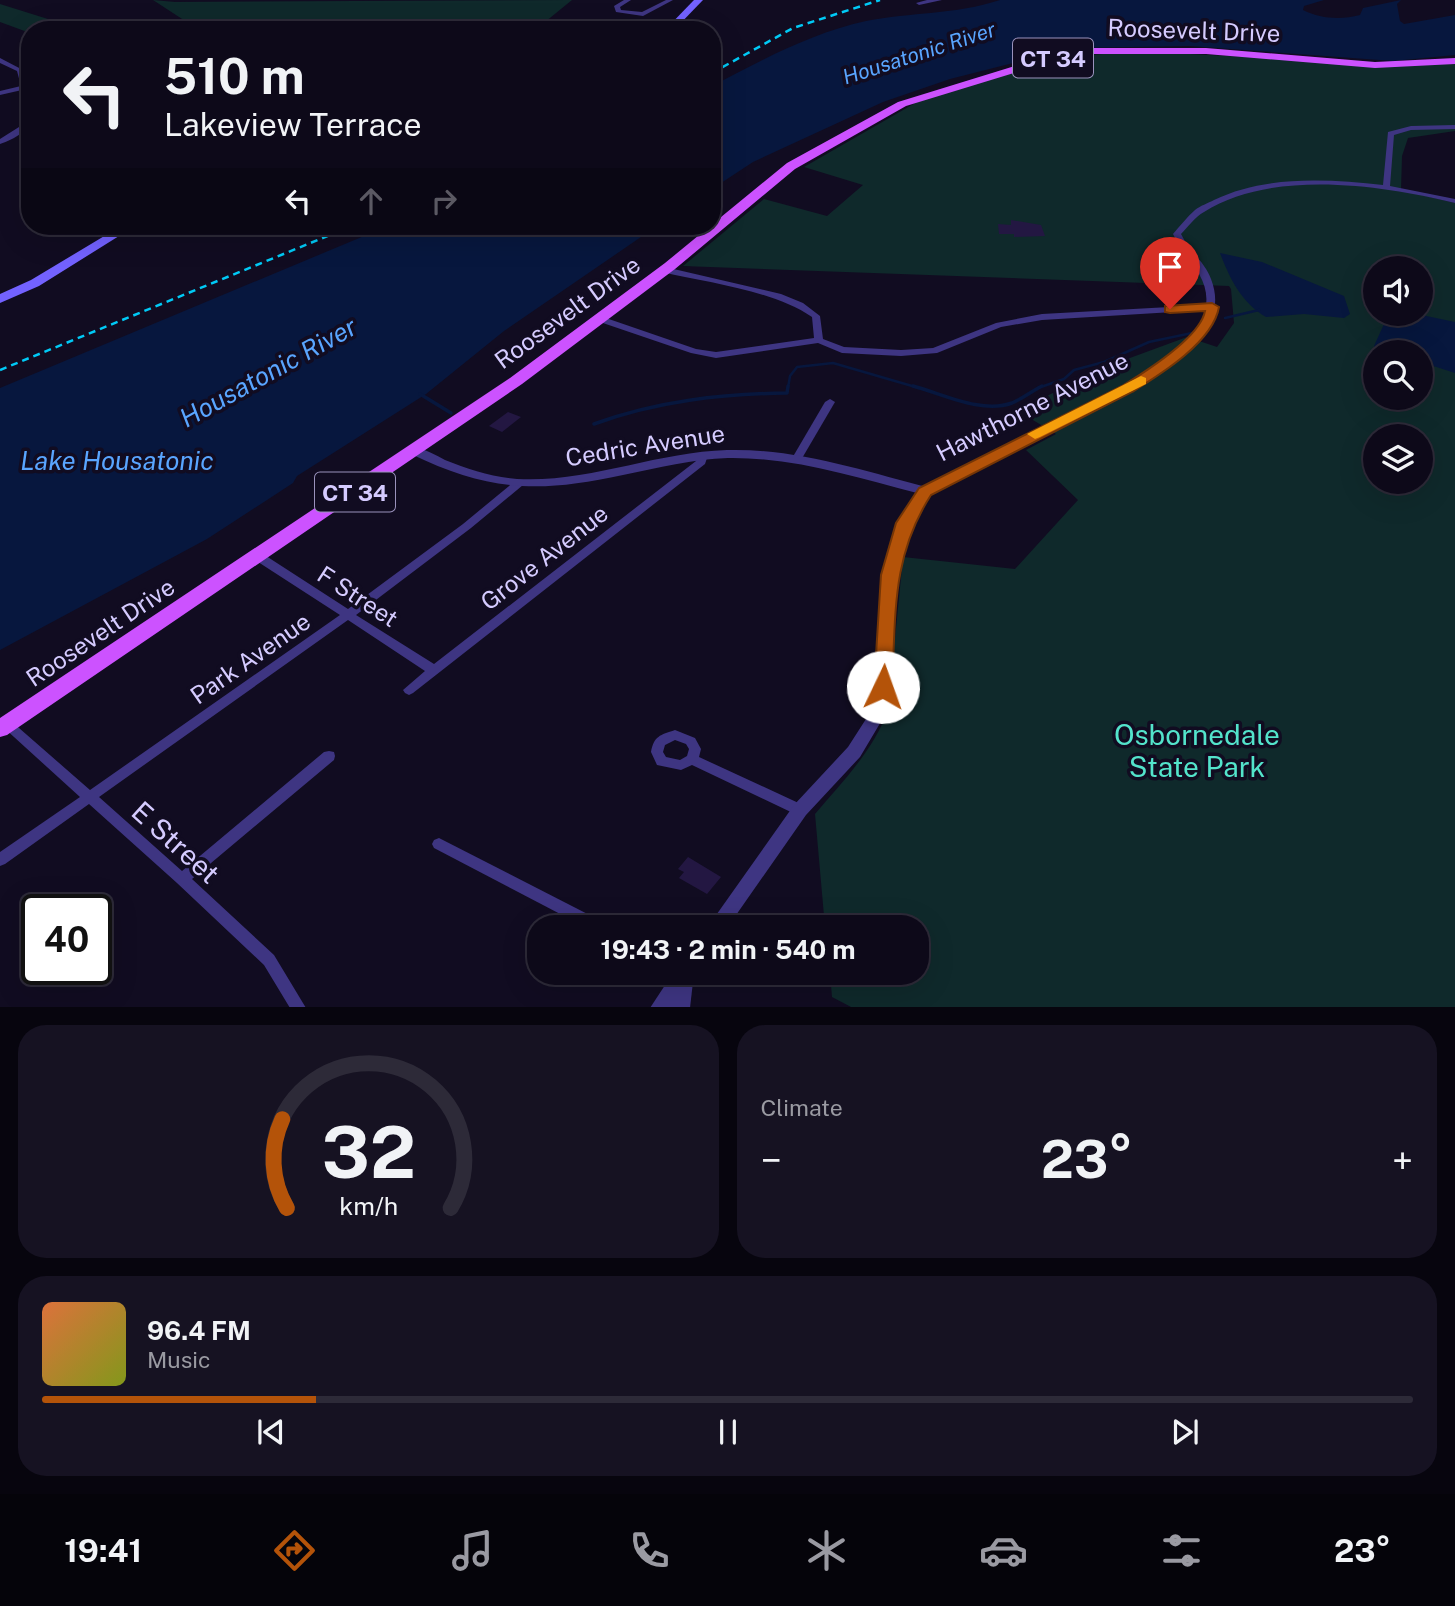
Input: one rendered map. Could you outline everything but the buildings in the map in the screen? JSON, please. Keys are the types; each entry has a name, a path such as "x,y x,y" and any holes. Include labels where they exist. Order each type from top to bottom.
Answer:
{"main road":[{"path":"678,21 699,0"},
{"name":"Roosevelt Drive","path":"721,222 765,185 866,123 933,92 1041,61 1093,51 1167,49 1375,65 1455,61"},
{"path":"0,299 35,283 114,235"},
{"name":"Roosevelt Drive","path":"3,726 416,451 600,319 706,235"}],"street":[{"path":"628,0 617,6 618,11 643,14 670,0"},
{"path":"0,60 21,73"},
{"path":"0,93 21,88"},
{"path":"1387,185 1391,134 1410,128 1455,127"},
{"path":"0,142 21,129"},
{"path":"600,319 694,351 716,355 819,340 853,351 918,352 945,347 999,325 1042,317 1212,307 1206,277 1182,249 1177,234 1205,208 1230,195 1303,183 1387,185 1455,201"},
{"path":"665,270 789,300 816,316 819,340"},
{"name":"Hawthorne Avenue","path":"725,915 800,810 861,743 877,713 883,687 890,575 904,523 925,491 1156,372 1203,331 1210,319 1212,307"},
{"path":"796,460 830,402"},
{"name":"Cedric Avenue","path":"416,451 448,467 480,477 519,483 568,480 703,455 749,454 796,460 925,491"},
{"name":"Grove Avenue","path":"410,690 701,462 703,455"},
{"name":"Park Avenue","path":"0,860 348,615 467,527 519,483"},
{"name":"F Street","path":"259,557 435,671"},
{"name":"E Street","path":"3,726 182,878 269,960 299,1007"},
{"path":"182,878 329,756"},
{"path":"692,759 800,810"},
{"path":"439,844 577,915"},
{"path":"660,1007 676,985"},
{"path":"680,1007 683,985"}],"green space":[{"path":"153,0 572,0 546,21 185,21"},
{"path":"0,4 54,21 21,21 21,30 0,22"},
{"name":"Osbornedale State Park","path":"1137,51 1406,66 1455,63 1455,131 1408,138 1402,156 1401,190 1455,203 1455,1007 851,1007 832,997 831,985 929,985 929,915 824,915 815,814 866,752 888,710 903,557 1015,569 1078,500 1026,450 1056,434 1013,408 1041,399 1100,369 1187,337 1217,347 1234,323 1229,286 683,266 764,199 827,216 863,185 804,167 917,102 1033,66 1091,55"}],"water":[{"name":"Housatonic River","path":"1000,0 1324,0 1304,6 1303,10 1324,17 1346,18 1360,15 1363,8 1401,0 1397,4 1400,21 1404,24 1455,15 1455,55 1393,61 1190,46 1073,48 950,79 883,102 753,162 721,183 721,81 787,48 846,26 883,18 983,5"},
{"name":"Lake Housatonic","path":"366,235 644,235 504,331 426,394 297,476 293,483 207,539 0,650 0,388"},
{"path":"1220,253 1262,262 1344,296 1350,314 1344,318 1304,314 1266,317 1237,289"},
{"path":"1433,317 1455,322 1455,373 1433,366 1433,340 1377,340 1383,326 1433,326"}],"waterway":[{"path":"1225,318 1259,310"},
{"path":"1039,387 1064,379 1074,370 1104,362 1149,342 1192,333"},
{"path":"788,388 790,376 797,367 833,363 919,388"},
{"path":"594,424 689,400 787,393 788,386"},
{"path":"913,386 962,402 988,406 1012,403 1039,387"},
{"path":"420,394 451,413"}],"railway":[{"path":"721,68 793,28 880,0"},
{"path":"0,370 330,235"}],"slow traffic":[{"path":"1035,434 1141,381"}],"route":[{"path":"883,687 890,575 904,523 925,491 1156,372 1203,331 1210,319 1212,307 1170,309"}]}
